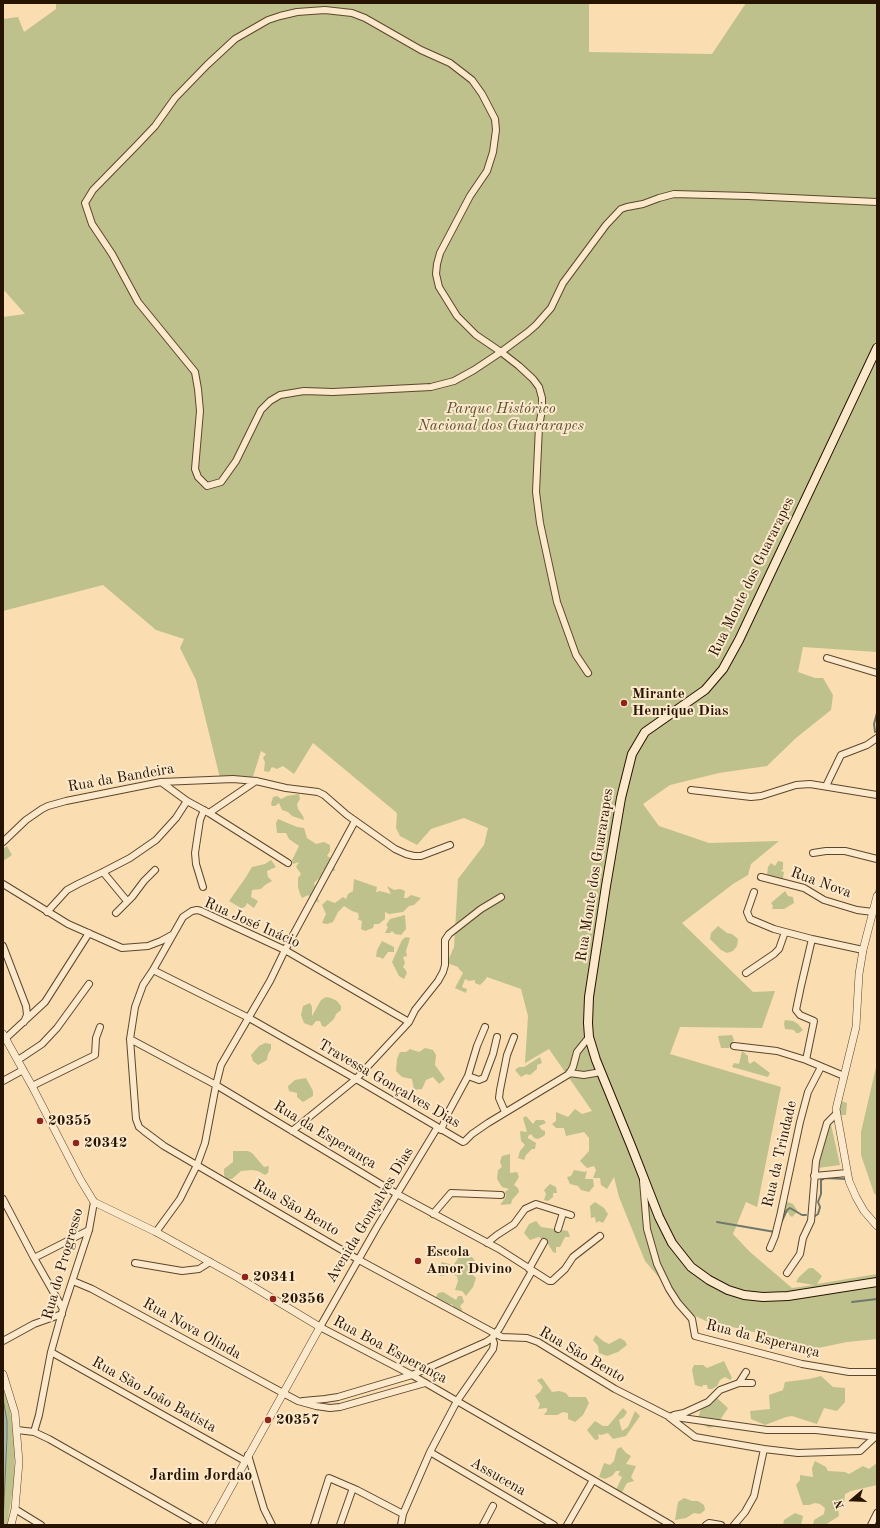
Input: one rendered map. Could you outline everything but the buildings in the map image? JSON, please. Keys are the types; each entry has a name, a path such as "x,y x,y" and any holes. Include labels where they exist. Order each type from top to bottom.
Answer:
{"main road":[{"name":"Rua Monte dos Guararapes","path":"877,348 745,628 723,669 705,690 645,732 632,754 621,798 590,989 589,1037 601,1072 659,1217 672,1243 691,1267 709,1280 728,1290 744,1295 763,1297 788,1296 877,1282"}],"street":[{"path":"588,673 576,655 557,602 540,523 536,492 539,426 542,410 542,398 539,387 524,370 501,352 476,335 457,316 440,286 436,274 440,253 470,196 487,171 495,140 495,119 482,94 472,80 450,64 400,39 365,18 352,13 325,10 297,12 280,16 268,20 235,39 175,98 155,126 93,190 85,204 92,224 112,254 138,302 195,372 200,411 195,469 198,477 207,486 221,482 236,461 261,410 270,401 280,395 304,392 431,387 454,381 501,352 528,332 546,313 555,301 557,293 563,283 606,225 621,209 674,194 877,202"},
{"path":"827,658 877,673"},
{"path":"826,786 841,755 867,745 877,738"},
{"name":"Rua da Bandeira","path":"3,842 26,820 48,806 112,790 161,782 233,779 256,781 286,788 318,792 324,795 355,821 395,849 414,856 421,856 450,845"},
{"path":"203,887 196,864 195,852 200,820 206,811 256,781"},
{"path":"161,782 188,801 288,863"},
{"path":"691,790 751,797 761,796 796,785 810,784 877,795"},
{"path":"47,912 67,890 138,853 156,840 176,818 188,801"},
{"path":"156,1232 180,1199 197,1165 205,1143 221,1065 270,981 285,950 355,821"},
{"path":"814,853 826,851 845,851 877,859"},
{"path":"116,913 136,893 144,881 155,870"},
{"path":"103,872 127,901"},
{"name":"Rua Nova","path":"762,877 804,888 824,900 857,910 873,912"},
{"name":"Rua José Inácio","path":"3,884 68,924 122,948 148,946 161,941 174,933 183,917 192,911 197,910 285,950 408,1022"},
{"path":"754,892 747,912 748,917 764,926 812,939 863,950"},
{"path":"877,896 863,950 859,974 856,1027 837,1103 836,1114 844,1173 864,1211 877,1226"},
{"path":"292,1131 356,1079 408,1022 443,972 445,965 445,940 449,934 482,909 501,897"},
{"path":"746,973 779,949 785,932"},
{"path":"4,1036 24,1022 45,1002 89,933"},
{"name":"Rua São Bento","path":"174,933 143,985 135,1007 130,1039 136,1119 139,1127 164,1146 359,1260 494,1336 528,1338 538,1342 615,1388 668,1416 695,1436 764,1450 798,1453 860,1451 876,1437"},
{"path":"806,1060 814,1021 800,1015 796,1010 812,939"},
{"path":"3,946 26,1006 27,1015 24,1022"},
{"name":"Travessa Gonçalves Dias","path":"153,970 249,1018 356,1079 439,1129 464,1142 480,1128 569,1073"},
{"path":"18,1060 42,1044 57,1028 89,984"},
{"path":"32,1086 95,1055 96,1038 100,1027"},
{"name":"Avenida Gonçalves Dias","path":"210,1525 320,1327 397,1194 448,1113 468,1076 477,1046 485,1027"},
{"name":"Rua do Progresso","path":"4,1036 32,1086 80,1179 94,1202 89,1230 62,1311 51,1352 34,1432"},
{"path":"468,1076 479,1080 484,1078 494,1054 497,1037"},
{"path":"505,1112 500,1098 500,1090 507,1054 514,1037"},
{"path":"589,1037 577,1052 573,1067 569,1073 584,1075 601,1072"},
{"name":"Rua da Esperança","path":"130,1039 216,1085 397,1194 500,1250 546,1280 552,1281 565,1269 573,1257 600,1236"},
{"path":"734,1046 777,1051 806,1060 844,1076"},
{"name":"Rua da Trindade","path":"770,1248 775,1236 808,1092 821,1067"},
{"path":"3,1081 23,1070"},
{"path":"787,1273 800,1254 803,1238 811,1221 813,1212 816,1161 827,1123 836,1114"},
{"path":"814,1176 844,1173"},
{"name":"Rua da Esperança","path":"642,1176 647,1229 657,1264 669,1289 678,1303 692,1319 695,1336 802,1364 850,1372 877,1372"},
{"path":"433,1214 451,1193 501,1195"},
{"path":"3,1199 62,1311 3,1341"},
{"name":"Rua Boa Esperança","path":"94,1202 156,1232 320,1327 425,1382 671,1525"},
{"path":"487,1243 496,1235 514,1224 522,1212 531,1205 540,1204 571,1215"},
{"path":"558,1229 563,1213"},
{"path":"34,1258 89,1230"},
{"path":"401,1525 404,1514 430,1452 457,1401 493,1349 494,1336 544,1242"},
{"path":"135,1263 182,1270 199,1270 210,1262"},
{"name":"Rua Nova Olinda","path":"73,1281 92,1289 298,1401 316,1406 330,1408 340,1407 425,1382"},
{"name":"Rua Nova Olinda","path":"298,1401 325,1400 412,1375 494,1336"},
{"name":"Rua São João Batista","path":"51,1352 246,1458"},
{"path":"739,1382 746,1372"},
{"path":"3,1374 12,1402 17,1430 19,1462 15,1509 11,1525"},
{"path":"668,1416 684,1413 708,1402 720,1390 739,1382 752,1382"},
{"name":"Rua São Bento","path":"668,1416 767,1430 816,1430 876,1437"},
{"path":"17,1430 34,1432 78,1454 200,1525"},
{"path":"734,1525 745,1512 754,1496 764,1450"},
{"name":"Assucena","path":"430,1452 554,1525"},
{"path":"246,1458 264,1509 272,1525"},
{"path":"314,1525 329,1478 354,1488 404,1514"},
{"path":"567,1525 593,1480"},
{"path":"340,1525 354,1488"},
{"path":"483,1525 493,1506"},
{"path":"15,1509 41,1525"},
{"path":"871,1525 877,1513"},
{"path":"706,1525 720,1525"}],"green space":[{"name":"Parque Histórico Nacional dos Guararapes","path":"56,3 589,3 589,52 712,54 746,3 877,3 877,652 803,647 798,672 815,678 823,678 833,695 831,710 796,738 767,766 719,773 670,785 643,804 659,826 709,843 779,841 751,864 748,875 733,884 682,923 753,992 775,991 762,1028 680,1027 670,1054 781,1087 757,1207 746,1202 733,1234 750,1252 792,1288 814,1285 796,1282 799,1277 809,1268 813,1268 822,1276 817,1284 877,1274 877,1339 847,1342 813,1349 758,1333 706,1321 689,1313 645,1261 619,1197 614,1177 607,1189 601,1185 600,1178 593,1178 596,1170 594,1166 587,1168 580,1161 589,1151 589,1138 584,1132 566,1136 564,1128 556,1128 552,1124 556,1121 556,1112 568,1117 575,1109 582,1114 592,1111 549,1049 525,1063 528,1016 521,989 487,977 480,985 475,983 475,980 469,981 465,979 462,987 467,989 466,993 455,988 463,973 458,967 447,963 454,947 458,879 484,845 488,828 464,818 431,829 417,845 400,836 396,828 397,813 313,743 294,774 283,766 277,769 272,767 269,772 264,771 265,762 263,758 266,754 261,751 252,780 220,778 196,680 180,648 184,639 156,630 103,585 3,611 3,317 25,314 3,289 3,19 18,17 24,32 56,9"},
{"path":"299,794 300,799 297,804 304,820 292,816 288,812 282,810 279,803 275,806 272,806 271,804 273,797 277,796 281,799 287,796"},
{"path":"278,819 297,827 304,828 307,838 316,844 324,842 330,845 330,851 327,856 333,859 335,871 322,870 326,874 321,876 314,883 319,903 308,895 302,898 300,894 298,878 301,874 296,867 299,862 293,864 292,860 299,846 289,839 286,833 277,833 276,823"},
{"path":"7,846 12,855 3,861 3,849"},
{"path":"271,860 276,867 267,871 268,877 272,881 261,889 252,890 251,897 258,901 254,908 247,903 245,907 241,908 229,901 252,867 265,864"},
{"path":"778,861 783,862 783,869 781,871 784,872 782,879 787,881 767,875 768,867 771,863 775,866"},
{"path":"354,879 377,887 376,892 380,891 391,894 387,886 394,890 400,889 405,891 404,898 411,895 421,898 414,905 409,906 403,912 389,914 385,912 385,919 379,924 374,924 373,928 365,931 361,929 362,921 357,919 359,918 358,913 344,906 338,912 333,922 327,924 322,923 326,914 322,905 327,900 335,903 343,897 346,899 348,894 353,891"},
{"path":"785,891 788,896 793,897 794,903 784,909 772,909 773,906 771,903"},
{"path":"405,915 406,929 401,935 395,934 392,931 390,933 385,933 388,927 386,925 390,919"},
{"path":"718,926 738,939 737,946 733,951 727,953 721,950 710,939 711,933"},
{"path":"406,937 410,938 406,951 407,956 403,957 405,963 403,967 407,973 404,979 399,976 392,962 402,940"},
{"path":"382,941 394,947 394,952 388,952 383,959 376,957 377,950"},
{"path":"326,997 337,1001 341,1006 341,1010 336,1014 334,1019 325,1027 322,1026 320,1021 316,1021 312,1026 304,1023 301,1015 303,1006 310,1003 312,1007 312,1016 321,1000"},
{"path":"785,1020 793,1021 803,1030 796,1033 794,1030 785,1029"},
{"path":"732,1035 734,1040 729,1048 721,1048 718,1036"},
{"path":"265,1043 271,1044 271,1049 267,1060 258,1065 253,1061 251,1055 259,1046"},
{"path":"425,1048 433,1050 436,1055 435,1065 445,1079 439,1084 433,1077 426,1080 422,1089 414,1090 412,1079 402,1077 396,1071 397,1059 400,1052 406,1052 410,1049 419,1052"},
{"path":"742,1051 748,1056 748,1061 750,1064 754,1061 770,1073 768,1077 732,1067 734,1063 739,1064"},
{"path":"540,1057 542,1063 537,1065 537,1069 530,1075 526,1074 521,1077 515,1070 519,1067 524,1067"},
{"path":"877,1063 877,1196 874,1193 861,1155 861,1132"},
{"path":"306,1078 313,1091 313,1096 303,1102 297,1097 297,1093 289,1091 288,1086 295,1080"},
{"path":"841,1101 847,1103 846,1115 841,1115 838,1109"},
{"path":"526,1116 533,1124 536,1120 544,1120 546,1123 539,1126 545,1131 545,1135 538,1139 534,1138 531,1134 528,1136 528,1138 536,1143 535,1149 532,1149 526,1155 524,1160 518,1158 520,1151 525,1145 521,1141 520,1131 527,1132 523,1118"},
{"path":"830,1120 840,1165 818,1168 818,1163"},
{"path":"233,1151 248,1151 252,1153 264,1167 269,1166 268,1173 265,1175 258,1171 252,1170 241,1171 232,1179 227,1179 224,1175 224,1169 233,1162"},
{"path":"510,1154 510,1173 517,1172 519,1177 514,1185 518,1188 519,1192 512,1200 511,1204 500,1205 506,1197 505,1192 509,1189 502,1187 497,1179 498,1170 502,1167 500,1162 502,1156"},
{"path":"574,1170 587,1171 585,1179 593,1179 594,1186 589,1192 581,1190 578,1186 570,1184 567,1177 571,1176"},
{"path":"550,1184 556,1187 557,1193 553,1193 553,1197 548,1201 544,1200 546,1194 544,1190"},
{"path":"595,1202 604,1208 608,1214 603,1223 599,1221 596,1223 595,1217 591,1218 590,1206"},
{"path":"788,1202 793,1204 797,1210 792,1217 789,1213 781,1211 782,1205"},
{"path":"536,1221 541,1227 568,1231 570,1237 565,1237 560,1247 556,1247 556,1253 553,1252 546,1241 539,1237 530,1240 524,1233 529,1224"},
{"path":"459,1257 472,1257 475,1261 470,1272 476,1278 473,1287 466,1296 462,1291 455,1290 458,1281 457,1276 451,1274 441,1276 436,1273 442,1262 449,1264 452,1267"},
{"path":"443,1292 456,1300 458,1296 462,1296 464,1302 460,1306 463,1311 455,1309 452,1304 449,1304 436,1297 438,1293"},
{"path":"596,1335 609,1344 620,1338 625,1341 627,1345 618,1352 607,1356 599,1353 598,1346 593,1340"},
{"path":"724,1361 732,1378 730,1380 725,1377 712,1389 708,1389 707,1385 703,1385 702,1387 695,1385 692,1370 694,1365 703,1365 707,1368"},
{"path":"821,1376 833,1387 845,1388 845,1402 837,1411 824,1408 817,1424 792,1416 765,1425 751,1419 750,1411 770,1409 769,1395 783,1390 785,1382"},
{"path":"542,1378 552,1392 559,1391 566,1393 569,1397 586,1397 589,1403 583,1415 575,1422 568,1419 568,1413 563,1412 557,1415 544,1415 547,1408 538,1409 540,1404 535,1396 543,1387 537,1380"},
{"path":"3,1387 9,1404 15,1444 14,1483 7,1525 3,1525 7,1421 3,1398"},
{"path":"717,1398 728,1408 716,1426 709,1428 697,1421 701,1409"},
{"path":"623,1408 627,1412 624,1417 619,1420 622,1431 628,1427 635,1411 640,1416 626,1436 613,1439 608,1433 601,1435 598,1434 599,1439 595,1440 587,1430 595,1421 603,1426 608,1426"},
{"path":"621,1447 631,1456 626,1464 636,1466 631,1477 634,1481 627,1483 621,1494 616,1490 622,1477 618,1475 620,1471 616,1471 612,1476 605,1479 599,1477 604,1463 610,1465 614,1461 617,1449"},
{"path":"815,1461 826,1467 828,1471 845,1472 849,1474 863,1466 869,1469 877,1463 877,1485 851,1491 845,1494 844,1503 838,1508 839,1516 825,1525 813,1525 814,1520 824,1514 825,1508 820,1504 815,1503 803,1505 796,1485 800,1480 800,1475 813,1477 812,1468"},
{"path":"684,1498 692,1501 698,1501 704,1505 705,1510 700,1514 694,1513 686,1518 675,1520 678,1502"},
{"path":"795,1513 803,1516 801,1525 783,1525 784,1520"}],"water":[{"path":"3,1398 7,1421 7,1438 3,1522"}],"waterway":[{"path":"875,732 874,724 877,713"},
{"path":"876,894 877,889"},
{"path":"815,1216 818,1214 820,1207 818,1202 821,1194 821,1180 825,1178 846,1179"},
{"path":"781,1223 787,1210 790,1208 802,1215 806,1215"},
{"path":"717,1222 775,1232"},
{"path":"852,1302 877,1299"}],"place":[{"name":"Mirante Henrique Dias","path":"624,703"},
{"name":"20355","path":"40,1121"},
{"name":"20342","path":"76,1143"},
{"name":"Escola Amor Divino","path":"418,1261"},
{"name":"20341","path":"245,1277"},
{"name":"20356","path":"273,1299"},
{"name":"20357","path":"268,1420"}],"district":[{"name":"Jardim Jordao","path":"201,1476"}]}
